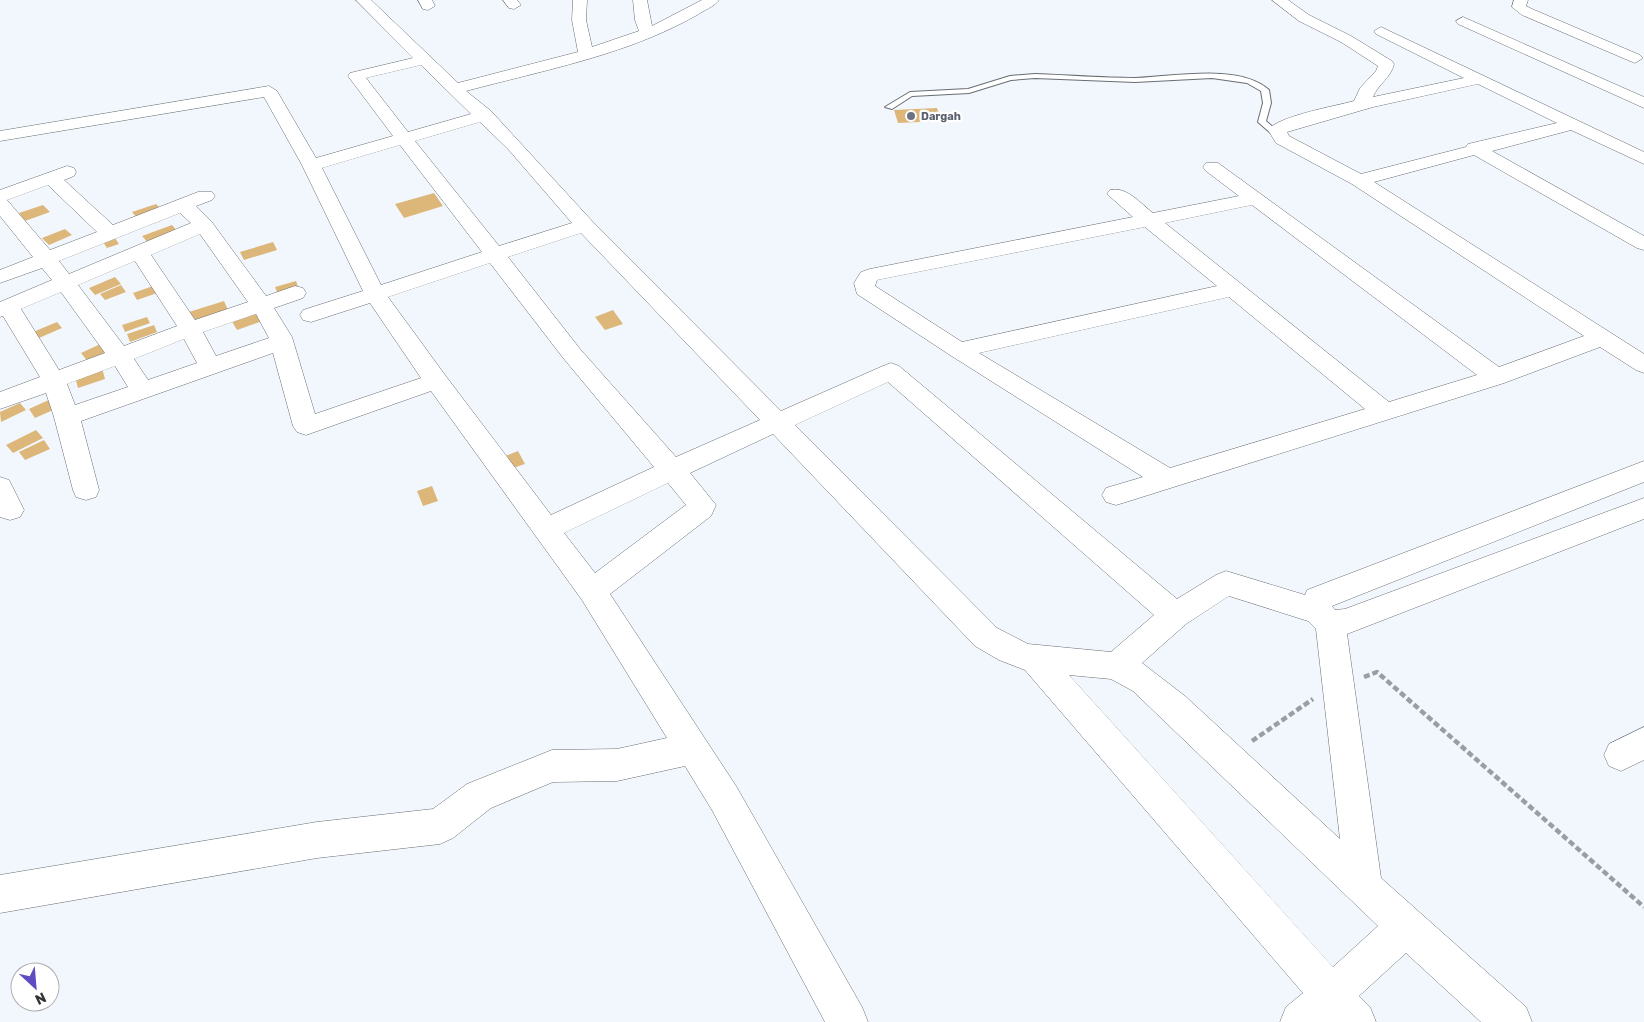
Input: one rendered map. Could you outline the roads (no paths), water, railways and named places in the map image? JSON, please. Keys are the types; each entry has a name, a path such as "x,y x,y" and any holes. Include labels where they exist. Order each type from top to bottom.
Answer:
{"street":[{"path":"363,0 485,116 585,224 986,637 1007,650 1034,659 1116,668 1135,675 1228,758 1364,888 1511,1022"},
{"path":"580,0 578,13 580,33 586,54"},
{"path":"640,0 642,20 648,34"},
{"path":"455,89 586,54 648,34 690,14 712,0"},
{"path":"1279,0 1293,8 1300,15 1346,38 1386,64 1384,72 1368,88 1361,105"},
{"path":"1521,0 1519,7 1527,12 1640,57"},
{"path":"1463,21 1644,103"},
{"path":"1381,31 1644,159"},
{"path":"1574,71 1640,57"},
{"path":"424,60 356,76 402,138 572,354 701,501 702,509 592,591"},
{"path":"1480,79 1361,105 1282,126 1277,130 1277,134 1282,139 1359,180 1644,365"},
{"path":"1,137 269,90 311,164 375,294 436,381 592,591 724,798 846,1022"},
{"path":"311,164 485,116"},
{"path":"1359,180 1474,148 1573,124"},
{"path":"1616,145 1644,138"},
{"path":"1474,148 1644,244"},
{"path":"1212,168 1496,377"},
{"path":"0,196 69,171"},
{"path":"51,178 110,233"},
{"path":"1117,194 1384,412"},
{"path":"0,277 205,196"},
{"path":"1167,479 958,350 865,289 865,278 870,275 1255,199"},
{"path":"0,204 46,259 120,355 142,390"},
{"path":"184,205 204,224 262,305 281,340 306,426 436,381"},
{"path":"86,490 54,381 4,308 204,224"},
{"path":"311,315 585,224"},
{"path":"138,251 190,329 210,366"},
{"path":"958,350 1234,289"},
{"path":"0,401 190,329 295,293"},
{"path":"1116,495 1496,377 1602,338"},
{"path":"66,417 210,366 270,347 281,340"},
{"path":"546,530 672,470 891,371 1175,615"},
{"path":"1644,471 1318,599 1316,606 1325,617 1335,624 1347,621 1644,508"},
{"path":"1116,668 1175,615 1226,583 1325,617"},
{"path":"1325,617 1338,688 1364,888"},
{"path":"1034,659 1343,1008"},
{"path":"0,894 308,842 440,826 479,796 552,766 616,765 692,750"},
{"path":"1301,1022 1343,1008 1406,927"}],"lane":[{"path":"888,107 903,98 917,93 969,91 1021,76 1135,80 1212,76 1249,81 1265,90 1267,103 1262,122 1277,134"}],"place":[{"name":"Dargah","path":"911,116"}]}
